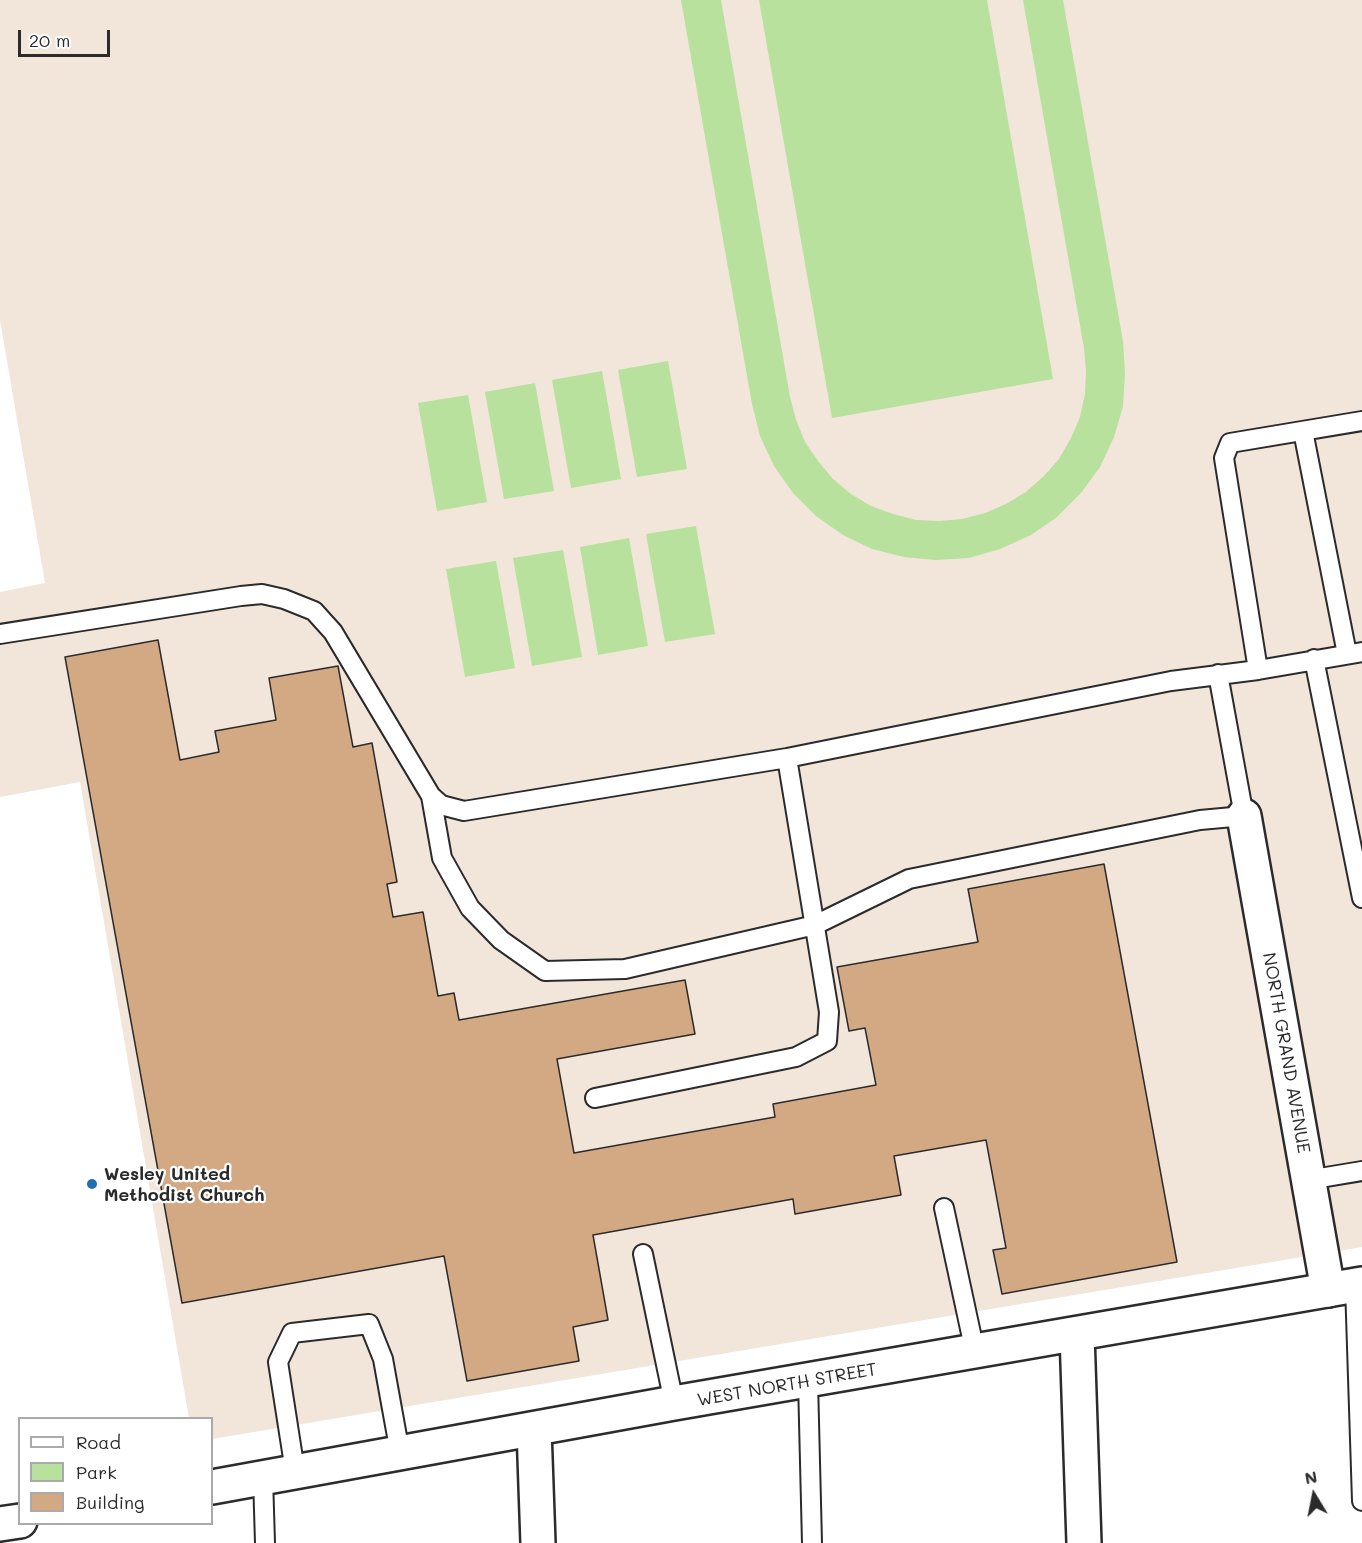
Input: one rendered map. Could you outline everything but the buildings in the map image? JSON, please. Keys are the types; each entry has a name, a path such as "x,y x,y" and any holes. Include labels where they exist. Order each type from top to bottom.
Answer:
{"main road":[{"name":"NORTH GRAND AVENUE","path":"1244,816 1308,1180 1348,1287"},
{"name":"WEST NORTH STREET","path":"213,1487 674,1403 808,1382 1348,1287"},
{"path":"1077,1334 1084,1543"},
{"path":"534,1429 538,1543"},
{"path":"0,1524 18,1521"}],"lane":[{"path":"1258,670 1224,458 1230,443 1362,421"},
{"path":"0,634 241,596 262,594 284,599 314,611 333,632 431,796 441,806 464,811 787,758 1159,683 1258,670 1354,653 1303,431"},
{"path":"1314,659 1362,898"},
{"path":"431,796 442,858 470,908 501,940 545,971 625,969 815,925 909,879 1200,820 1244,816 1218,674"},
{"path":"595,1098 796,1057 827,1041 829,1012 787,758"},
{"path":"1308,1180 1362,1172"},
{"path":"944,1208 975,1352"},
{"path":"643,1254 674,1403"},
{"path":"1348,1287 1362,1501"},
{"path":"265,1543 279,1474 278,1362 292,1333 369,1324 383,1359 400,1453"},
{"path":"808,1382 812,1543"}],"shaded area":[{"path":"0,0 1362,0 1362,1247 213,1439 213,1417 189,1417 80,782 0,797 0,592 45,583 0,320"}],"green space":[{"path":"681,0 721,0 790,397 805,442 833,479 851,494 871,506 916,520 939,521 962,519 985,513 1026,492 1059,459 1080,417 1085,394 1084,348 1023,0 1063,0 1123,341 1125,373 1123,406 1114,437 1100,467 1081,493 1057,517 1031,535 1000,549 969,558 936,560 904,557 872,549 843,535 816,516 793,493 774,466 760,436 752,404"},
{"path":"759,0 987,0 1053,379 832,418"},
{"path":"668,361 687,469 637,477 618,370"},
{"path":"602,371 621,479 571,488 552,380"},
{"path":"535,383 554,491 504,499 485,392"},
{"path":"468,395 487,502 437,511 418,403"},
{"path":"696,526 715,634 665,642 646,534"},
{"path":"629,538 648,646 598,655 580,547"},
{"path":"563,550 582,657 532,666 513,558"},
{"path":"496,561 515,668 465,677 446,569"}],"place":[{"name":"Wesley United Methodist Church","path":"92,1184"}]}
